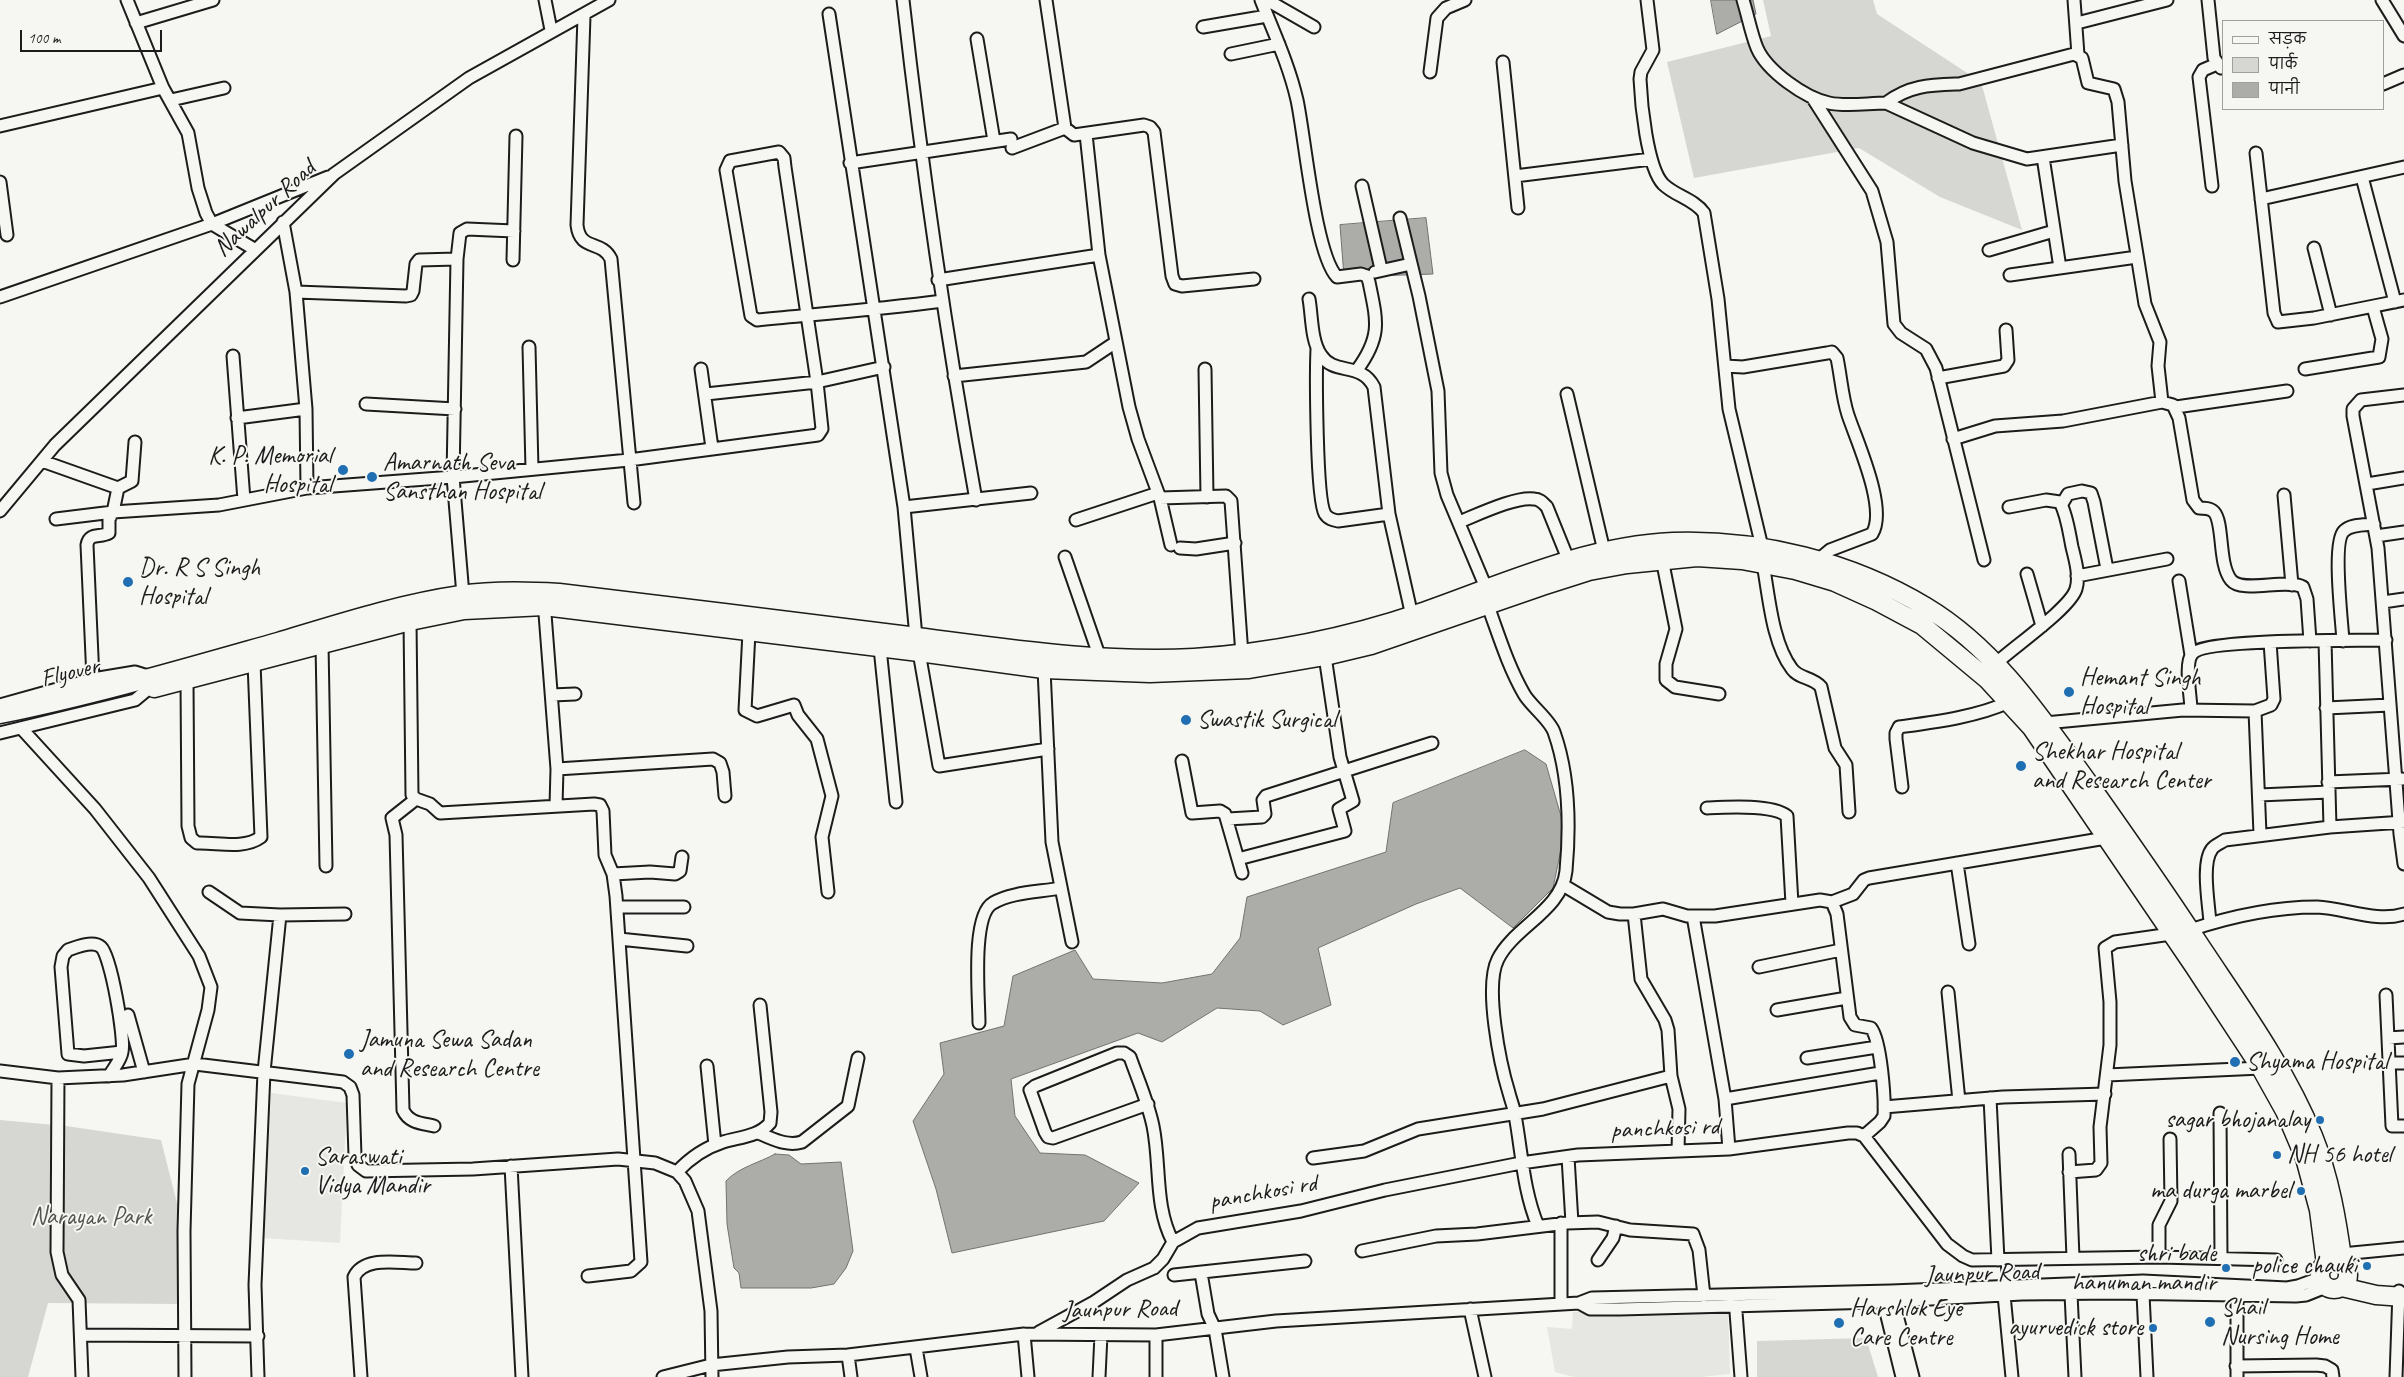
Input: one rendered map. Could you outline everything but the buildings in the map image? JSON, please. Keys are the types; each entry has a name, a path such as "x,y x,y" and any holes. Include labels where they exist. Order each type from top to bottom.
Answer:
{"highway":[{"path":"149,684 407,605 463,595 524,591 544,599 749,632 880,648 918,644 1044,669 1150,673 1249,668 1325,656 1371,645 1488,598 1568,559 1604,551 1676,542 1730,543 1835,582 1877,601 1922,625 1989,669 2045,723 2190,930 2284,1072 2312,1134 2324,1167 2335,1212 2335,1273"},
{"path":"149,684 187,681 410,621 464,610 544,599 918,644 1100,658 1186,658 1242,655 1294,648 1349,635 1412,616 1542,586 1589,571 1662,559 1762,556 1818,560 1878,583 1927,608 1977,646 2009,702 2032,728 2172,934 2260,1068 2285,1111 2306,1158 2335,1273"},
{"name":"Flyover","path":"0,714 149,684"},
{"name":"Flyover","path":"0,727 149,684"},
{"path":"2335,1273 2373,1286 2401,1292"}],"street":[{"path":"127,0 163,88 188,134 202,204 212,224 254,249"},
{"path":"136,23 212,0"},
{"path":"546,0 552,30"},
{"name":"Nawalpur Road","path":"0,511 54,445 254,249 334,174 469,78 552,30 584,16 610,0"},
{"path":"903,0 920,153 938,280 976,500"},
{"path":"1046,0 1065,128 1074,135 1144,125 1150,127 1154,132 1172,276 1175,284 1182,286 1254,279"},
{"path":"1261,0 1279,44 1297,102 1310,183 1328,264 1337,276 1361,274 1366,276 1381,269 1411,264"},
{"path":"1267,0 1314,27"},
{"path":"1430,72 1437,18 1446,8 1465,0"},
{"path":"1647,0 1652,50 1644,65 1640,79 1651,159 1654,171 1663,184 1672,192 1696,205 1704,212 1718,299 1729,409 1781,650 1796,674 1817,682 1821,687 1835,748 1846,765 1849,812"},
{"path":"1743,0 1763,59 1797,89 1812,97 1829,103 1886,103 1973,143 2027,159 2122,145"},
{"path":"2074,0 2078,55 2082,58 2088,82 2112,88 2116,92 2137,257 2145,304 2160,342 2158,373 2162,402"},
{"path":"2077,23 2130,5 2168,0"},
{"path":"2208,0 2214,58 2220,66 2203,70 2199,77 2212,186"},
{"path":"2382,0 2387,21 2404,36"},
{"path":"829,14 850,164 876,310 904,507 918,644 939,766 1048,749"},
{"path":"584,16 578,236 584,242 602,248 611,259 634,503"},
{"path":"1204,27 1267,16"},
{"path":"977,39 994,141"},
{"path":"1230,54 1279,44"},
{"path":"1886,103 1902,92 1919,86 1941,83 1959,84 2078,55"},
{"path":"1503,62 1518,208"},
{"path":"2384,84 2404,75"},
{"path":"0,126 163,88"},
{"path":"171,100 224,88"},
{"path":"1812,97 1872,191 1887,242 1894,324 1902,333 1926,348 1938,378 1984,560"},
{"path":"850,164 994,141 1012,143 1065,128"},
{"path":"1086,134 1099,255 1116,342 1136,431 1176,547 1196,549 1235,543"},
{"path":"513,260 516,136"},
{"path":"56,518 218,505 306,488 454,477 629,460 818,435 822,428 817,382 806,315 784,158 779,152 730,161 726,170 751,316 757,320 806,315 876,310 943,301"},
{"path":"2256,153 2276,318 2282,323 2400,301 2362,177"},
{"path":"2043,157 2060,268"},
{"path":"1515,176 1651,159"},
{"path":"2261,199 2404,166"},
{"path":"0,297 212,224 334,174"},
{"path":"0,182 7,235"},
{"path":"1362,186 1381,269"},
{"path":"1400,218 1438,390 1441,473 1488,598 1504,652 1525,696 1553,730 1559,746 1567,828 1566,872 1563,885 1541,912 1505,948 1497,960 1493,972 1492,989 1499,1045 1515,1113 1521,1163 1529,1204 1538,1226"},
{"path":"283,222 296,292 306,409 306,488"},
{"path":"463,595 454,477 457,259 460,233 462,230 514,231"},
{"path":"1989,250 2054,231"},
{"path":"2314,248 2331,315"},
{"path":"938,280 1099,255"},
{"path":"2010,275 2137,257"},
{"path":"296,292 411,295 416,264 419,260 457,259"},
{"path":"1357,370 1368,356 1375,334 1372,300 1366,276"},
{"path":"1309,298 1317,348 1316,382 1320,485 1325,514 1330,519 1338,521 1389,514"},
{"path":"2305,369 2379,357 2382,339 2373,307"},
{"path":"1938,378 2004,366 2008,360 2006,330"},
{"path":"954,376 1086,362 1116,342"},
{"path":"529,347 532,469"},
{"path":"1317,348 1326,361 1333,365 1357,370 1370,380 1376,396 1389,514 1412,616"},
{"path":"1725,366 1743,368 1827,352 1832,352 1836,358 1848,414 1869,474 1877,520 1872,534 1830,550 1818,560"},
{"path":"232,356 244,500"},
{"path":"706,394 817,382 884,367"},
{"path":"701,369 706,394 712,448"},
{"path":"1205,369 1207,497"},
{"path":"2176,408 2287,392"},
{"path":"1567,394 1604,551"},
{"path":"2404,395 2366,399 2357,403 2353,409 2376,536 2383,602 2390,705 2398,742 2404,864"},
{"path":"1953,439 1995,426 2063,421 2169,402 2176,408 2193,500 2199,508 2210,509 2216,515 2224,564 2230,578 2239,585 2300,585 2306,591 2310,641"},
{"path":"366,404 455,409"},
{"path":"237,418 306,409"},
{"path":"42,461 118,488 132,481 135,442"},
{"path":"2367,484 2404,478"},
{"path":"93,679 87,544 92,536 109,533 109,519 114,512 118,488"},
{"path":"1989,669 2042,626 2071,599 2076,589 2077,576 2062,504 2068,494 2082,491 2090,493 2094,502 2107,570"},
{"path":"904,507 1031,493"},
{"path":"1076,520 1159,495 1226,496 1231,501 1242,655"},
{"path":"2284,495 2292,585"},
{"path":"1459,522 1519,500 1534,498 1542,501 1552,516 1568,559"},
{"path":"2010,507 2046,500 2055,500 2062,504"},
{"path":"2344,641 2338,556 2339,541 2343,532 2350,527 2374,524"},
{"path":"2376,536 2404,532"},
{"path":"1065,557 1100,658"},
{"path":"1662,559 1676,628 1666,664 1666,680 1675,687 1719,694"},
{"path":"2077,576 2167,559"},
{"path":"2027,574 2042,626"},
{"path":"2179,581 2191,655"},
{"path":"544,599 557,768 556,806"},
{"path":"2383,602 2404,600"},
{"path":"410,621 412,795 416,799 430,804 440,813 594,804 600,805 603,811 605,855 613,874 617,907 635,1161 640,1262 630,1271 588,1276"},
{"path":"749,632 745,710 756,716 794,704 798,716 817,739 822,752 832,796 822,837 828,892"},
{"path":"2191,710 2188,665 2191,655 2195,650 2204,647 2270,642 2386,640"},
{"path":"2325,641 2330,827"},
{"path":"2045,723 2191,710 2256,711 2270,705 2274,699 2270,642"},
{"path":"322,644 326,866"},
{"path":"880,648 896,802"},
{"path":"1238,859 1345,831 1339,808 1353,801 1344,772 1325,656"},
{"path":"187,681 188,826 191,838 197,843 233,844 251,842 261,837 254,664"},
{"path":"1044,669 1052,842 1072,942"},
{"path":"0,705 93,679 135,672 149,684 135,700 0,733"},
{"path":"552,696 575,694"},
{"path":"1902,787 1896,732 1898,727 1920,725 1992,709 2009,702"},
{"path":"2326,708 2390,705"},
{"path":"2256,711 2260,834"},
{"path":"22,729 95,809 149,878 199,956 208,976 211,997 195,1064 188,1084 186,1115 185,1377"},
{"path":"1228,819 1262,817 1265,814 1263,800 1266,796 1432,743"},
{"path":"557,768 713,759 720,762 724,772 726,796"},
{"path":"1182,761 1192,813 1220,811 1225,814 1242,873"},
{"path":"2259,795 2400,780"},
{"path":"416,799 392,818 396,835 403,1110 406,1116 413,1121 434,1126"},
{"path":"1707,808 1753,808 1782,812 1787,816 1792,904"},
{"path":"2210,923 2206,864 2208,854 2214,846 2225,840 2260,834 2330,827 2402,823"},
{"path":"1563,885 1608,912 1634,914 1663,909 1693,916 1715,916 1820,900 1832,902 1853,894 1864,880 1869,878 2106,838"},
{"path":"613,874 650,872 675,874 680,871 682,857"},
{"path":"1957,864 1969,944"},
{"path":"979,1023 978,932 982,915 990,904 1002,898 1061,888"},
{"path":"209,892 240,913 280,915 345,914"},
{"path":"1832,902 1837,914 1847,998 1852,1022 1870,1028 1875,1035 1877,1047 1884,1116 1864,1136 1947,1244 1972,1260 2159,1257 2276,1260"},
{"path":"617,907 684,907"},
{"path":"2190,930 2243,914 2285,908 2333,908 2392,918 2404,914"},
{"path":"1634,914 1641,979 1665,1020 1668,1030 1671,1076 1678,1101 1678,1151"},
{"path":"258,1377 256,1285 264,1072 280,915"},
{"path":"1693,916 1725,1099 1729,1149"},
{"path":"2070,1172 2090,1171 2099,1167 2100,1127 2107,1075 2110,1002 2105,948 2114,942 2172,934"},
{"path":"619,939 687,946"},
{"path":"109,1076 122,1052 119,1014 109,960 101,947 93,944 68,950 63,956 62,967 68,1054 84,1056 122,1052"},
{"path":"1759,968 1841,950"},
{"path":"1948,992 1959,1101"},
{"path":"2386,995 2392,1126 2404,1126"},
{"path":"1777,1010 1847,998"},
{"path":"677,1172 692,1157 715,1145 758,1133 770,1123 771,1112 760,1005"},
{"path":"128,1015 144,1072"},
{"path":"2388,1038 2404,1037"},
{"path":"1806,1058 1877,1047"},
{"path":"1148,1104 1053,1138 1045,1132 1030,1090 1035,1086 1118,1053 1124,1053 1130,1057 1148,1104 1153,1127 1160,1199 1169,1234 1173,1242"},
{"path":"758,1133 786,1143 802,1142 848,1106 858,1058"},
{"path":"2389,1063 2404,1063"},
{"path":"0,1071 58,1078 109,1076 195,1064 343,1082 350,1088 353,1095 356,1156 358,1165 366,1171 511,1166 618,1159 665,1166 677,1172 685,1181 698,1211 711,1312 712,1371"},
{"path":"707,1066 715,1145"},
{"path":"2107,1075 2260,1068"},
{"path":"1725,1099 1880,1073"},
{"path":"1313,1158 1364,1150 1418,1129 1515,1113 1589,1098 1671,1076"},
{"path":"58,1078 57,1252 62,1275 79,1300 82,1377"},
{"path":"1884,1107 1990,1098 2105,1094"},
{"path":"1990,1098 2012,1377"},
{"path":"2220,1113 2221,1258"},
{"name":"panchkosi rd","path":"1037,1332 1094,1302 1127,1280 1154,1268 1163,1259 1173,1242 1198,1228 1301,1211 1385,1190 1521,1163 1568,1157 1729,1149 1848,1133 1857,1133 1864,1136"},
{"path":"2159,1257 2159,1225 2171,1201 2170,1139"},
{"path":"2069,1154 2073,1258"},
{"path":"1561,1304 1568,1157"},
{"path":"511,1166 522,1377"},
{"path":"1362,1251 1436,1236 1477,1234 1566,1223 1598,1222 1654,1232 1686,1232 1693,1234 1699,1250 1704,1296"},
{"path":"1598,1260 1613,1238 1616,1226"},
{"name":"Jaunpur Road","path":"1579,1303 1590,1309 1620,1310 1735,1300 2006,1291 2143,1281 2296,1296 2335,1273 2404,1248"},
{"path":"1174,1275 1305,1261"},
{"path":"361,1377 354,1277 357,1271 364,1265 374,1263 416,1263"},
{"path":"1201,1273 1208,1314 1215,1328 1222,1377"},
{"name":"Jaunpur Road","path":"2006,1291 2071,1294 2143,1294 2237,1291"},
{"path":"2237,1291 2237,1371 2316,1365 2332,1370 2333,1377"},
{"path":"2396,1377 2401,1292"},
{"path":"2071,1294 2075,1377"},
{"path":"2143,1294 2147,1377"},
{"name":"Jaunpur Road","path":"663,1377 712,1371 788,1357 848,1355 1037,1332 1156,1335 1285,1320 1579,1303 1592,1298 1704,1296 1735,1300"},
{"path":"1887,1296 1902,1377"},
{"path":"1887,1296 1913,1377"},
{"path":"1735,1300 1741,1377"},
{"path":"1470,1309 1485,1377"},
{"path":"80,1335 185,1334 258,1336"},
{"path":"1024,1334 1028,1377"},
{"path":"1099,1377 1101,1335"},
{"path":"1156,1335 1156,1377"},
{"path":"916,1348 921,1377"},
{"path":"848,1355 850,1377"}],"shaded area":[{"name":"Saraswati Vidya Mandir","path":"271,1093 347,1103 340,1243 264,1238"},
{"path":"1728,1311 1730,1374 1701,1377 1574,1377 1555,1372 1547,1327 1572,1329 1573,1312"}],"green space":[{"path":"1763,0 1873,0 1877,14 1981,82 2022,230 1940,197 1859,148 1694,178 1667,62 1771,36"},
{"name":"Narayan Park","path":"0,1120 66,1126 161,1140 184,1231 181,1304 48,1303 28,1377 0,1377"},
{"path":"1866,1338 1878,1377 1757,1377 1757,1341"}],"water":[{"path":"1711,0 1753,0 1756,14 1717,34"},
{"path":"1426,218 1433,274 1344,277 1340,225"},
{"path":"1525,750 1546,764 1565,830 1553,888 1513,928 1460,888 1416,904 1318,948 1331,1005 1283,1025 1260,1011 1217,1008 1162,1042 1138,1033 1011,1079 1015,1116 1040,1153 1085,1155 1139,1183 1104,1221 952,1253 936,1189 913,1121 944,1074 940,1043 1004,1026 1013,976 1075,950 1093,979 1162,983 1212,974 1240,938 1247,897 1386,852 1393,803"},
{"path":"775,1154 789,1155 801,1164 841,1162 853,1251 846,1268 834,1284 811,1288 741,1288 739,1273 734,1268 727,1224 726,1181 743,1169"}],"place":[{"name":"K. P. Memorial Hospital","path":"343,470"},
{"name":"Amarnath Seva Sansthan Hospital","path":"372,477"},
{"name":"Dr. R S Singh Hospital","path":"128,582"},
{"name":"Hemant Singh Hospital","path":"2069,692"},
{"name":"Swastik Surgical","path":"1186,720"},
{"name":"Shekhar Hospital and Research Center","path":"2021,766"},
{"name":"Jamuna Sewa Sadan and Research Centre","path":"349,1054"},
{"name":"Shyama Hospital","path":"2235,1062"},
{"name":"sagar bhojanalay","path":"2320,1120"},
{"name":"NH 56 hotel","path":"2277,1155"},
{"name":"Saraswati Vidya Mandir","path":"305,1171"},
{"name":"ma durga marbel","path":"2301,1191"},
{"name":"police chauki","path":"2367,1266"},
{"name":"shri bade hanuman mandir","path":"2226,1268"},
{"name":"Shail Nursing Home","path":"2210,1322"},
{"name":"Harshlok Eye Care Centre","path":"1839,1323"},
{"name":"ayurvedick store","path":"2153,1328"}]}
